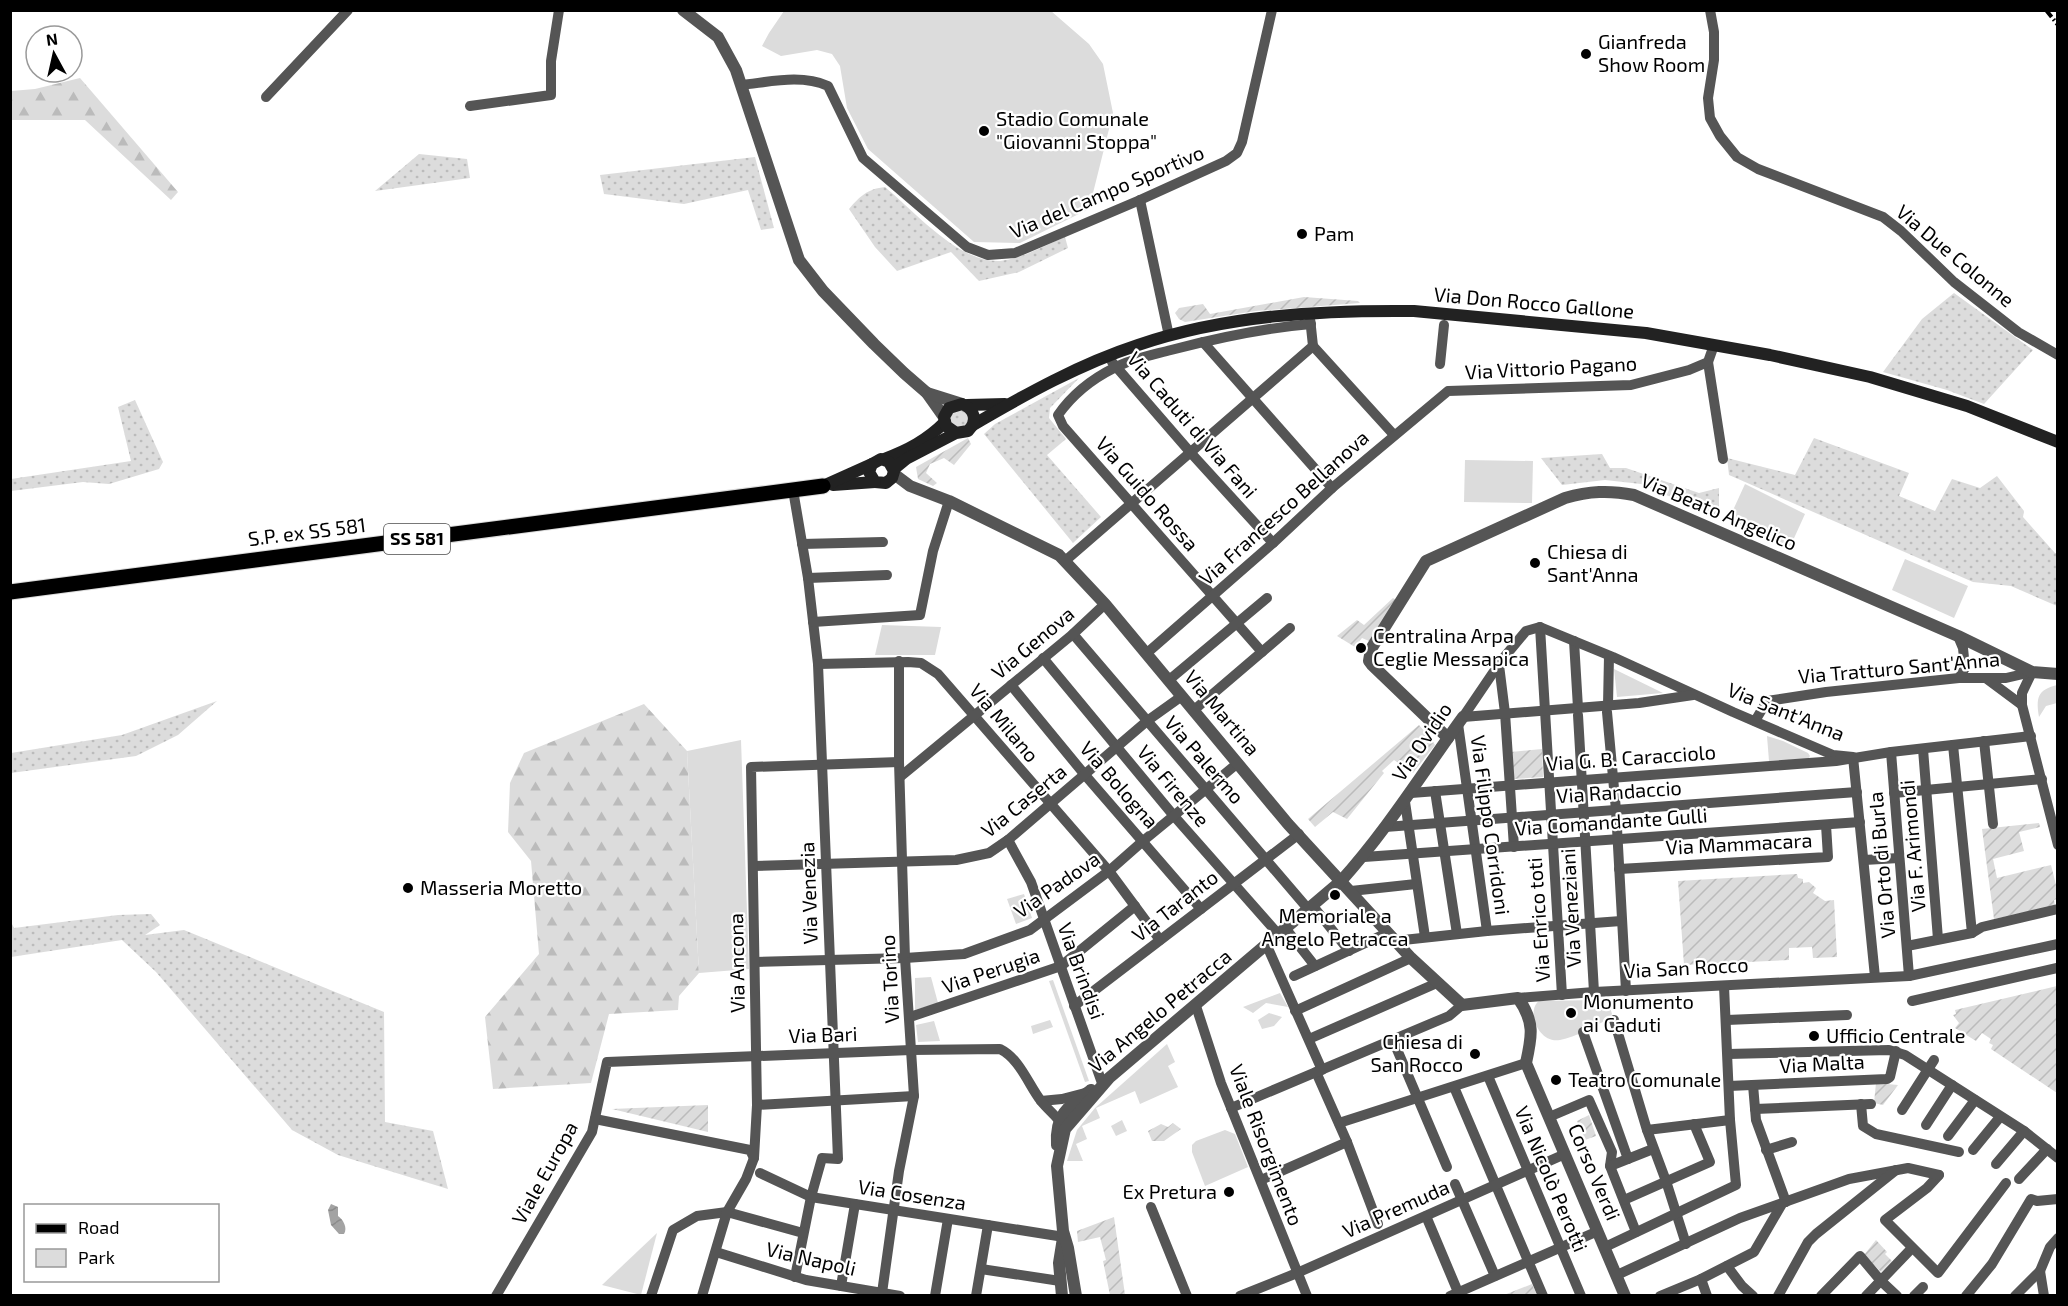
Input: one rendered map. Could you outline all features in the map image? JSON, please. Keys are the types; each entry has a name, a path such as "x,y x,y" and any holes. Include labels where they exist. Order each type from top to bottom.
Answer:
{"main road":[{"name":"Via Don Rocco Gallone","path":"974,425 1052,381 1112,362 1138,345 1169,336 1256,318 1310,319 1384,311 1458,314 1646,333 1714,345 1870,377 1967,406 2058,442"},
{"path":"823,486 877,460 904,452 929,438 945,419 949,408 965,404 1009,404"},
{"path":"823,486 887,478 906,459 956,433 968,431 974,425 975,416 965,404"},
{"path":"945,419 949,429 956,433"},
{"path":"884,459 891,463 887,478"},
{"path":"872,464 870,476 887,478"},
{"name":"S.P. ex SS 581","path":"10,592 823,486"}],"street":[{"path":"266,97 348,10"},
{"path":"470,106 551,95 551,60 559,10"},
{"name":"Via del Campo Sportivo","path":"741,85 800,79 817,81 828,86 863,158 967,247 988,255 1015,253 1140,200 1226,161 1237,153 1242,142 1272,10"},
{"name":"Via Due Colonne","path":"1710,10 1714,32 1714,60 1708,98 1710,118 1720,136 1737,157 1758,169 1883,217 1901,231 1954,282 2018,332 2058,355"},
{"path":"690,13 718,37 736,70 799,260 823,291 874,344 927,393 945,419"},
{"path":"1140,200 1169,336"},
{"path":"1112,362 1310,319 1313,346 1394,435"},
{"path":"1440,364 1444,325"},
{"path":"1203,342 1332,488"},
{"path":"1714,345 1708,362 1723,459"},
{"path":"1065,561 1313,346"},
{"name":"Via Caduti di Via Fani","path":"1112,362 1273,543"},
{"name":"Via Guido Rossa","path":"1112,362 1101,375 1069,400 1058,415 1063,426 1262,652"},
{"name":"Via Vittorio Pagano","path":"1448,392 1631,385 1689,370 1708,362"},
{"name":"Via Francesco Bellanova","path":"1147,653 1332,488 1448,392"},
{"path":"927,393 965,404"},
{"name":"Via Martina","path":"887,478 949,501 1059,555 1106,604 1238,763 1391,937 1462,1005"},
{"name":"Via Venezia","path":"793,490 808,578 818,664 838,1159 822,1158 811,1197 795,1277"},
{"name":"Via Beato Angelico","path":"1448,738 1369,661 1371,649 1426,561 1565,498 1584,492 1611,491 1634,495 1958,636 2032,672"},
{"path":"813,622 920,615 933,551 949,501"},
{"path":"802,544 883,542"},
{"path":"808,578 887,575"},
{"path":"1169,681 1267,598"},
{"name":"Via Genova","path":"900,777 1106,604"},
{"name":"Via Sant'Anna","path":"1538,627 1833,755 1853,757 1875,977"},
{"name":"Via Ovidio","path":"1341,881 1364,857 1408,798 1499,665 1526,631 1538,627"},
{"name":"Via Enrico toti","path":"1538,627 1562,995"},
{"path":"1194,710 1290,628"},
{"name":"Via Palermo","path":"1073,634 1266,860 1349,951"},
{"path":"1958,636 1963,648 1965,668 1959,678"},
{"name":"Via Veneziani","path":"1574,641 1594,992"},
{"path":"1609,656 1608,709 1626,991"},
{"name":"Via Firenze","path":"1043,658 1174,816 1234,883 1315,966"},
{"name":"Via Milano","path":"818,664 899,661 921,663 938,674 1109,871 1160,940"},
{"name":"Via Torino","path":"882,1293 899,1171 914,1096 905,958 899,762 899,661"},
{"path":"1499,665 1514,847"},
{"path":"2032,672 2022,693 2022,705 2058,844"},
{"name":"Via Tratturo Sant'Anna","path":"1755,721 1767,701 1826,692 1959,678 2006,678 2032,672 2058,674"},
{"path":"1987,679 2022,705"},
{"name":"Via Bologna","path":"1011,685 1201,909"},
{"path":"1461,720 1504,713 1608,709 1695,694"},
{"name":"Via Caserta","path":"753,866 956,860 989,853 1008,840 1147,722 1182,696"},
{"name":"Via Filippo Corridoni","path":"1461,720 1470,821 1487,931"},
{"name":"Via G. B. Caracciolo","path":"1408,798 1435,791 1509,784 1836,760 2031,736"},
{"path":"1984,741 1993,824"},
{"path":"1953,745 1972,933"},
{"name":"Via F. Arimondi","path":"1923,748 1938,939"},
{"name":"Via Orto di Burla","path":"1891,752 1909,976"},
{"path":"822,765 899,762"},
{"name":"Via Padova","path":"755,962 964,954 1030,930 1109,871 1238,763"},
{"name":"Via Ancona","path":"754,1158 757,1105 751,767 822,765"},
{"path":"1894,793 2042,779"},
{"path":"1435,791 1457,934"},
{"name":"Via Randaccio","path":"1385,827 1857,792"},
{"path":"1408,798 1407,826 1425,937"},
{"name":"Via Comandante Gulli","path":"1364,857 1860,822"},
{"name":"Via Mammacara","path":"1619,869 1828,857 1826,825"},
{"name":"Via Taranto","path":"1074,1006 1299,834"},
{"name":"Via Brindisi","path":"1008,840 1031,882 1074,1006 1106,1080"},
{"path":"1864,860 1899,858"},
{"name":"Via Angelo Petracca","path":"1062,1124 1106,1080 1341,881"},
{"path":"1351,891 1416,884"},
{"name":"Via Perugia","path":"910,1017 1061,966 1135,906"},
{"path":"1906,946 1972,933 1982,927 2058,909"},
{"path":"1294,976 1349,951 1391,937 1425,937 1621,921"},
{"name":"Via San Rocco","path":"1462,1005 1594,992 1909,976 2058,944"},
{"path":"1267,946 1309,1039 1319,1071 1378,1224"},
{"path":"1295,1011 1411,958"},
{"path":"1912,1001 2057,968"},
{"path":"1309,1039 1437,983"},
{"path":"1605,1247 1736,1185 1730,1120 1724,986"},
{"path":"1339,1123 1526,1063 1532,1032 1527,1012 1518,998"},
{"path":"1232,1108 1449,1016 1462,1005"},
{"name":"Viale Risorgimento","path":"1196,1006 1232,1108 1307,1296"},
{"path":"1727,1020 1847,1015"},
{"path":"1614,1020 1653,1149 1686,1244"},
{"path":"1583,1032 1628,1159"},
{"path":"1393,1040 1447,1167"},
{"name":"Via Bari","path":"607,1062 911,1050 1000,1049 1010,1054 1044,1105 1062,1124"},
{"path":"1728,1054 1892,1051 1931,1065 1952,1085 2024,1131 2058,1158"},
{"name":"Via Malta","path":"1729,1086 1887,1079 1890,1077 1892,1051"},
{"name":"Viale Europa","path":"496,1296 592,1132 607,1062"},
{"name":"Corso Verdi","path":"1526,1063 1625,1296"},
{"path":"1902,1110 1931,1065"},
{"name":"Via Nicolò Perotti","path":"1488,1076 1581,1296"},
{"path":"1062,1296 1059,1263 1064,1237 1056,1130 1077,1100 1106,1080"},
{"path":"1753,1085 1756,1120 1784,1203"},
{"path":"1926,1125 1952,1085"},
{"path":"1454,1087 1543,1296"},
{"path":"1044,1105 1088,1092"},
{"path":"757,1105 914,1096"},
{"path":"1549,1117 1589,1100 1612,1152 1610,1167 1636,1232"},
{"path":"1948,1136 1975,1100"},
{"path":"1755,1109 1866,1104 1863,1126 1876,1134 1959,1152"},
{"path":"1973,1150 2000,1117"},
{"path":"595,1119 750,1150 760,1173 746,1179"},
{"path":"1647,1130 1730,1120"},
{"path":"1623,1200 1710,1162 1694,1124"},
{"path":"1996,1164 2024,1131"},
{"path":"1260,1180 1347,1142"},
{"path":"1766,1150 1792,1142"},
{"path":"1610,1167 1653,1149"},
{"path":"2019,1179 2047,1149"},
{"name":"Via Premuda","path":"1243,1295 1565,1154"},
{"path":"702,1296 727,1212 746,1179 754,1158"},
{"path":"1617,1275 1740,1218 1849,1179 1908,1168 1939,1175 1927,1188 1885,1220 1938,1273 2006,1183"},
{"path":"1778,1296 1808,1242 1896,1170"},
{"name":"Via Cosenza","path":"760,1173 811,1197 1064,1237"},
{"path":"1455,1184 1495,1276"},
{"path":"1966,1296 1992,1264 2031,1199 2037,1201 2058,1199"},
{"path":"1660,1296 1701,1280 1754,1252 1784,1203"},
{"path":"841,1286 855,1204"},
{"path":"1151,1207 1187,1296"},
{"path":"651,1296 673,1230 697,1216 727,1212 803,1233"},
{"path":"1426,1216 1454,1294 1598,1231"},
{"path":"935,1296 948,1219"},
{"path":"976,1296 988,1225"},
{"path":"1064,1237 1076,1296"},
{"path":"2015,1296 2040,1271 2050,1247 2057,1240"},
{"path":"1866,1296 1912,1248"},
{"name":"Via Napoli","path":"716,1252 795,1277 900,1296"},
{"path":"1821,1296 1860,1256 1897,1296"},
{"path":"1727,1266 1742,1286 1754,1296"},
{"path":"981,1269 1060,1281"},
{"path":"2040,1271 2044,1296"},
{"path":"1701,1280 1707,1296"},
{"path":"1914,1296 1923,1287"}],"green space":[{"name":"Stadio Comunale \"Giovanni Stoppa\"","path":"784,11 1051,11 1089,44 1103,64 1113,113 1089,209 1020,243 974,242 868,149 847,108 840,66 832,54 817,50 781,56 762,46"},
{"path":"84,83 178,192 171,200 85,120 11,120 11,91 55,84"},
{"path":"419,154 467,159 470,178 375,191"},
{"path":"755,157 774,228 761,230 748,190 684,204 604,194 600,175"},
{"path":"885,187 938,234 969,254 1000,261 1017,258 1065,237 1068,248 1019,272 979,281 951,252 897,271 875,247 849,209 865,194"},
{"path":"1954,293 2033,350 1984,404 1947,390 1883,372 1922,319"},
{"path":"1304,297 1360,303 1256,311 1185,322 1175,313 1179,308 1203,304 1210,314"},
{"path":"1079,378 1050,408 1049,418 1066,439 1047,455 1101,517 1073,543 984,434 995,424"},
{"path":"135,400 163,462 159,469 109,484 83,482 11,491 11,479 131,461 118,407"},
{"path":"957,408 969,413 968,425 959,429 950,423 950,416"},
{"path":"968,438 971,444 954,465 944,458 930,464 926,473 937,483 933,486 918,479 916,467"},
{"path":"1814,438 1909,473 1899,496 1935,511 1952,479 1980,488 1997,476 2024,511 2023,517 2057,553 2057,606 2011,586 1973,582 1729,475 1727,458 1795,475"},
{"path":"1602,454 1610,468 1626,468 1699,493 1719,488 1719,518 1641,484 1605,480 1562,485 1541,458"},
{"path":"1465,460 1533,461 1532,503 1464,502"},
{"path":"1745,484 1805,514 1790,547 1729,519"},
{"path":"1905,559 1968,586 1954,618 1892,590"},
{"path":"1393,598 1396,600 1369,641 1362,638 1355,647 1337,636 1357,620 1364,625"},
{"path":"882,625 941,627 935,655 875,655"},
{"path":"1614,669 1663,693 1617,697"},
{"path":"2057,685 2057,703 2046,706 2039,717 2039,696 2045,689"},
{"path":"217,701 178,735 136,756 11,773 11,753 122,735"},
{"path":"644,704 687,751 699,973 679,996 678,1010 609,1014 591,1083 493,1089 485,1017 539,954 531,861 508,832 510,783 524,753"},
{"path":"1419,725 1435,745 1413,773 1394,760 1382,771 1384,773 1347,819 1333,812 1315,827 1308,819"},
{"path":"1767,736 1783,741 1810,756 1808,759 1769,761"},
{"path":"741,740 749,969 699,973 687,751"},
{"path":"1542,749 1543,777 1513,779 1511,752"},
{"path":"2039,823 2040,827 2019,832 2024,851 1993,859 1997,878 2051,865 2057,889 2055,906 1994,919 1982,829"},
{"path":"1797,874 1798,878 1803,879 1803,883 1809,882 1816,888 1813,893 1825,901 1834,900 1837,957 1813,958 1812,947 1789,948 1789,960 1684,965 1678,881"},
{"path":"1024,894 1032,918 1016,924 1007,899"},
{"path":"151,914 160,925 145,935 184,930 384,1012 385,1122 433,1131 448,1189 338,1155 292,1130 156,972 122,940 11,957 11,922 14,928 118,915"},
{"path":"931,977 938,1003 915,1010 915,978"},
{"path":"1053,980 1089,1081 1085,1082 1049,981"},
{"path":"2057,986 2057,1093 1991,1049 1993,1045 1989,1043 1991,1039 1982,1033 1976,1041 1955,1028 1959,1023 1953,1015 1956,1014 1955,1010"},
{"path":"1280,993 1288,1007 1266,1003 1253,1013 1243,1007"},
{"path":"1597,1000 1610,1007 1612,1014 1609,1019 1579,1034 1566,1039 1552,1040 1540,1032 1536,1025 1534,1011 1539,1001"},
{"path":"1269,1013 1282,1017 1274,1026 1262,1029 1258,1020"},
{"path":"1050,1020 1053,1027 1033,1034 1031,1026"},
{"path":"934,1021 940,1041 918,1042 916,1025"},
{"path":"1167,1044 1175,1062 1168,1066 1178,1087 1140,1104 1135,1091 1096,1108 1100,1118 1082,1126 1087,1139 1076,1144 1083,1161 1067,1161 1077,1130 1095,1108"},
{"path":"1876,1083 1898,1085 1883,1105 1874,1103"},
{"path":"708,1105 708,1132 612,1109"},
{"path":"1589,1115 1596,1136 1585,1140 1577,1121"},
{"path":"1122,1120 1127,1131 1116,1136 1111,1126"},
{"path":"1173,1123 1181,1129 1164,1141 1152,1141 1148,1131 1161,1124 1168,1127"},
{"path":"1225,1130 1235,1134 1248,1167 1205,1186 1192,1152 1192,1145 1196,1141"},
{"path":"1114,1217 1125,1295 1110,1295 1103,1261 1106,1260 1100,1237 1078,1242 1077,1231"},
{"path":"657,1233 641,1295 602,1285"},
{"path":"1876,1240 1892,1261 1881,1272 1864,1255"},
{"path":"1532,1284 1537,1295 1504,1295"}],"water":[{"path":"331,1204 338,1207 338,1216 345,1226 344,1234 339,1234 331,1225 328,1210"}],"railway":[{"path":"2046,10 2058,25"}],"place":[{"name":"Gianfreda Show Room","path":"1586,54"},
{"name":"Stadio Comunale \"Giovanni Stoppa\"","path":"984,131"},
{"name":"Pam","path":"1302,234"},
{"name":"Chiesa di Sant'Anna","path":"1535,563"},
{"name":"Centralina Arpa Ceglie Messapica","path":"1361,648"},
{"name":"Masseria Moretto","path":"408,888"},
{"name":"Memoriale a Angelo Petracca","path":"1335,895"},
{"name":"Monumento ai Caduti","path":"1571,1013"},
{"name":"Ufficio Centrale","path":"1814,1036"},
{"name":"Chiesa di San Rocco","path":"1475,1054"},
{"name":"Teatro Comunale","path":"1556,1080"},
{"name":"Ex Pretura","path":"1229,1192"}]}
